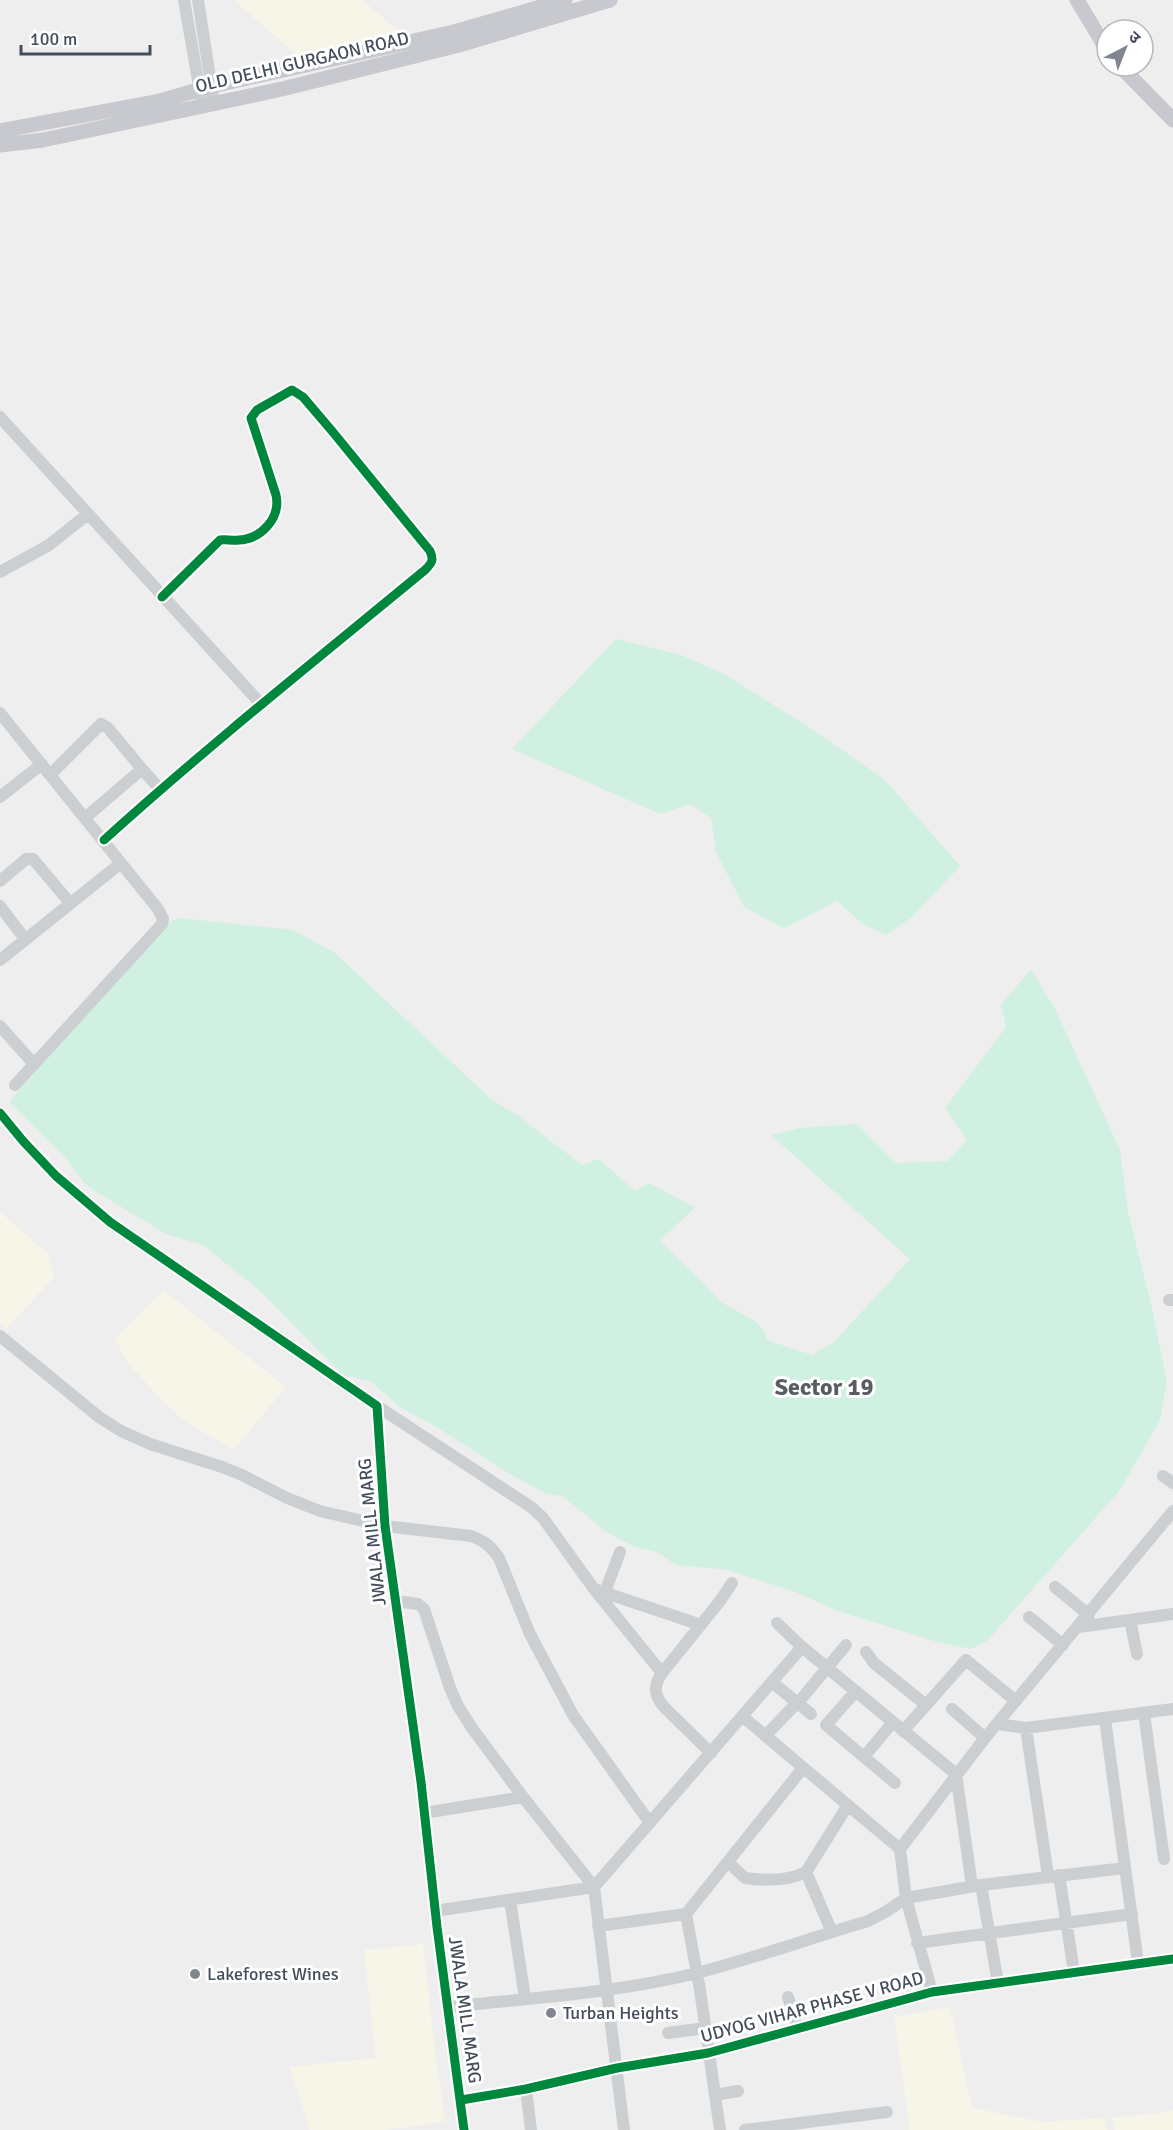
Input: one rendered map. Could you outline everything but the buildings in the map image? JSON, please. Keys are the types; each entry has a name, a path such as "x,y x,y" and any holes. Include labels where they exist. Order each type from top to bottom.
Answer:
{"main road":[{"name":"OLD DELHI GURGAON ROAD","path":"0,131 160,102 205,88 454,32 565,0"},
{"name":"OLD DELHI GURGAON ROAD","path":"0,145 43,140 282,89 459,45 610,0"},
{"path":"1077,0 1095,30"},
{"path":"1086,0 1097,18"},
{"path":"1132,78 1173,120"},
{"path":"1141,78 1173,109"}],"street":[{"path":"183,0 209,104"},
{"path":"198,0 205,88"},
{"path":"104,840 160,789 261,704 425,570 432,563 433,558 430,551 333,431 297,392 291,390 257,410 251,418 276,495 278,508 275,517 255,535 241,540 220,540 162,597"},
{"path":"0,417 261,704"},
{"path":"0,572 49,545 88,514"},
{"path":"3,722 42,764 104,840 161,914 162,924 15,1085"},
{"path":"50,775 101,724 108,728 160,789"},
{"path":"0,796 42,764"},
{"path":"85,818 142,769"},
{"path":"0,881 26,860 33,859 69,903"},
{"path":"0,960 121,863"},
{"path":"0,906 26,939"},
{"path":"0,1026 34,1064"},
{"path":"0,1113 56,1176 110,1221 378,1406 531,1507 543,1518 662,1673"},
{"path":"0,1336 99,1417 121,1431 150,1444 242,1475 287,1498 320,1511 386,1526 471,1536 483,1540 499,1558 530,1634 573,1715 650,1822"},
{"name":"JWALA MILL MARG","path":"378,1406 386,1526 464,2130"},
{"path":"900,1849 986,1737 1171,1516"},
{"path":"600,1591 620,1552"},
{"path":"711,1753 657,1699 655,1690 657,1680 662,1673 732,1583"},
{"path":"1055,1587 1089,1614"},
{"path":"600,1591 701,1625"},
{"path":"396,1601 418,1604 423,1609 458,1706 523,1797 594,1887 624,2130"},
{"path":"1079,1627 1173,1614"},
{"path":"1029,1617 1063,1645"},
{"path":"1130,1620 1137,1654"},
{"path":"777,1623 802,1647 956,1774 976,1885 990,1934 998,1983"},
{"path":"765,1736 846,1645"},
{"path":"435,1911 594,1887 802,1647"},
{"path":"866,1652 874,1663 926,1705"},
{"path":"903,1731 966,1660 1016,1701"},
{"path":"772,1682 795,1705 812,1714"},
{"path":"856,1691 826,1725 895,1783"},
{"path":"952,1709 986,1737"},
{"path":"998,1724 1026,1728 1173,1709"},
{"path":"1144,1713 1164,1858"},
{"path":"742,1716 900,1849 906,1898 932,1992"},
{"path":"1105,1719 1138,1963"},
{"path":"864,1757 894,1722"},
{"path":"1026,1728 1053,1875 1067,1924 1074,1972"},
{"path":"598,1926 686,1914 803,1768"},
{"path":"424,1813 523,1797"},
{"path":"728,1862 745,1878 795,1878 806,1872 848,1805"},
{"path":"448,2007 607,1989 697,1973 868,1921 906,1898 976,1885 1125,1868"},
{"path":"806,1872 832,1932"},
{"path":"510,1900 525,1998"},
{"path":"686,1914 720,2130"},
{"path":"917,1943 1132,1914"},
{"name":"UDYOG VIHAR PHASE V ROAD","path":"461,2100 525,2089 617,2067 708,2054 932,1992 1173,1959"},
{"path":"788,1997 798,2029"},
{"path":"668,2033 705,2028"},
{"path":"525,2089 531,2130"},
{"path":"715,2095 738,2091"},
{"path":"745,2130 887,2112"}],"shaded area":[{"path":"234,0 362,0 404,36 305,62"},
{"path":"0,1212 48,1254 55,1276 7,1328 0,1322"},
{"path":"163,1290 286,1387 233,1450 181,1418 128,1363 115,1339"},
{"path":"423,1944 445,2121 387,2130 310,2130 289,2067 376,2058 364,1950"},
{"path":"950,2007 972,2108 1042,2122 1104,2118 1107,2130 910,2130 894,2017"},
{"path":"1173,2111 1173,2130 1115,2130 1112,2118"}],"green space":[{"path":"616,639 681,655 724,674 812,729 884,779 960,866 912,917 886,935 864,925 837,901 784,928 744,907 716,852 711,818 690,804 660,814 512,749"},
{"path":"180,918 293,930 335,953 491,1099 517,1115 582,1165 599,1159 635,1191 649,1183 695,1207 660,1241 721,1302 755,1321 764,1331 767,1340 812,1355 836,1340 910,1259 771,1135 799,1128 857,1124 896,1163 948,1161 967,1140 945,1108 1006,1027 1001,1005 1031,969 1056,1011 1120,1150 1128,1212 1167,1381 1160,1420 1120,1490 987,1641 971,1649 937,1642 838,1611 793,1591 727,1570 676,1565 657,1552 635,1547 608,1533 562,1496 545,1493 510,1474 438,1428 400,1407 370,1381 343,1375 260,1291 203,1245 166,1234 87,1186 65,1157 9,1102 167,923"}],"cycle path":[{"path":"104,840 223,737 425,570 431,563 432,557 430,551 332,431 303,397 292,390 257,410 251,418 276,495 275,512 268,526 247,539 220,540 162,597"},
{"path":"0,1113 56,1176 110,1222 377,1406 385,1526 421,1782 437,1927 464,2130"},
{"path":"461,2100 526,2089 617,2068 708,2053 932,1992 1173,1959"}],"place":[{"name":"Lakeforest Wines","path":"195,1974"},
{"name":"Turban Heights","path":"551,2013"}],"district":[{"name":"Sector 19","path":"824,1387"}]}
